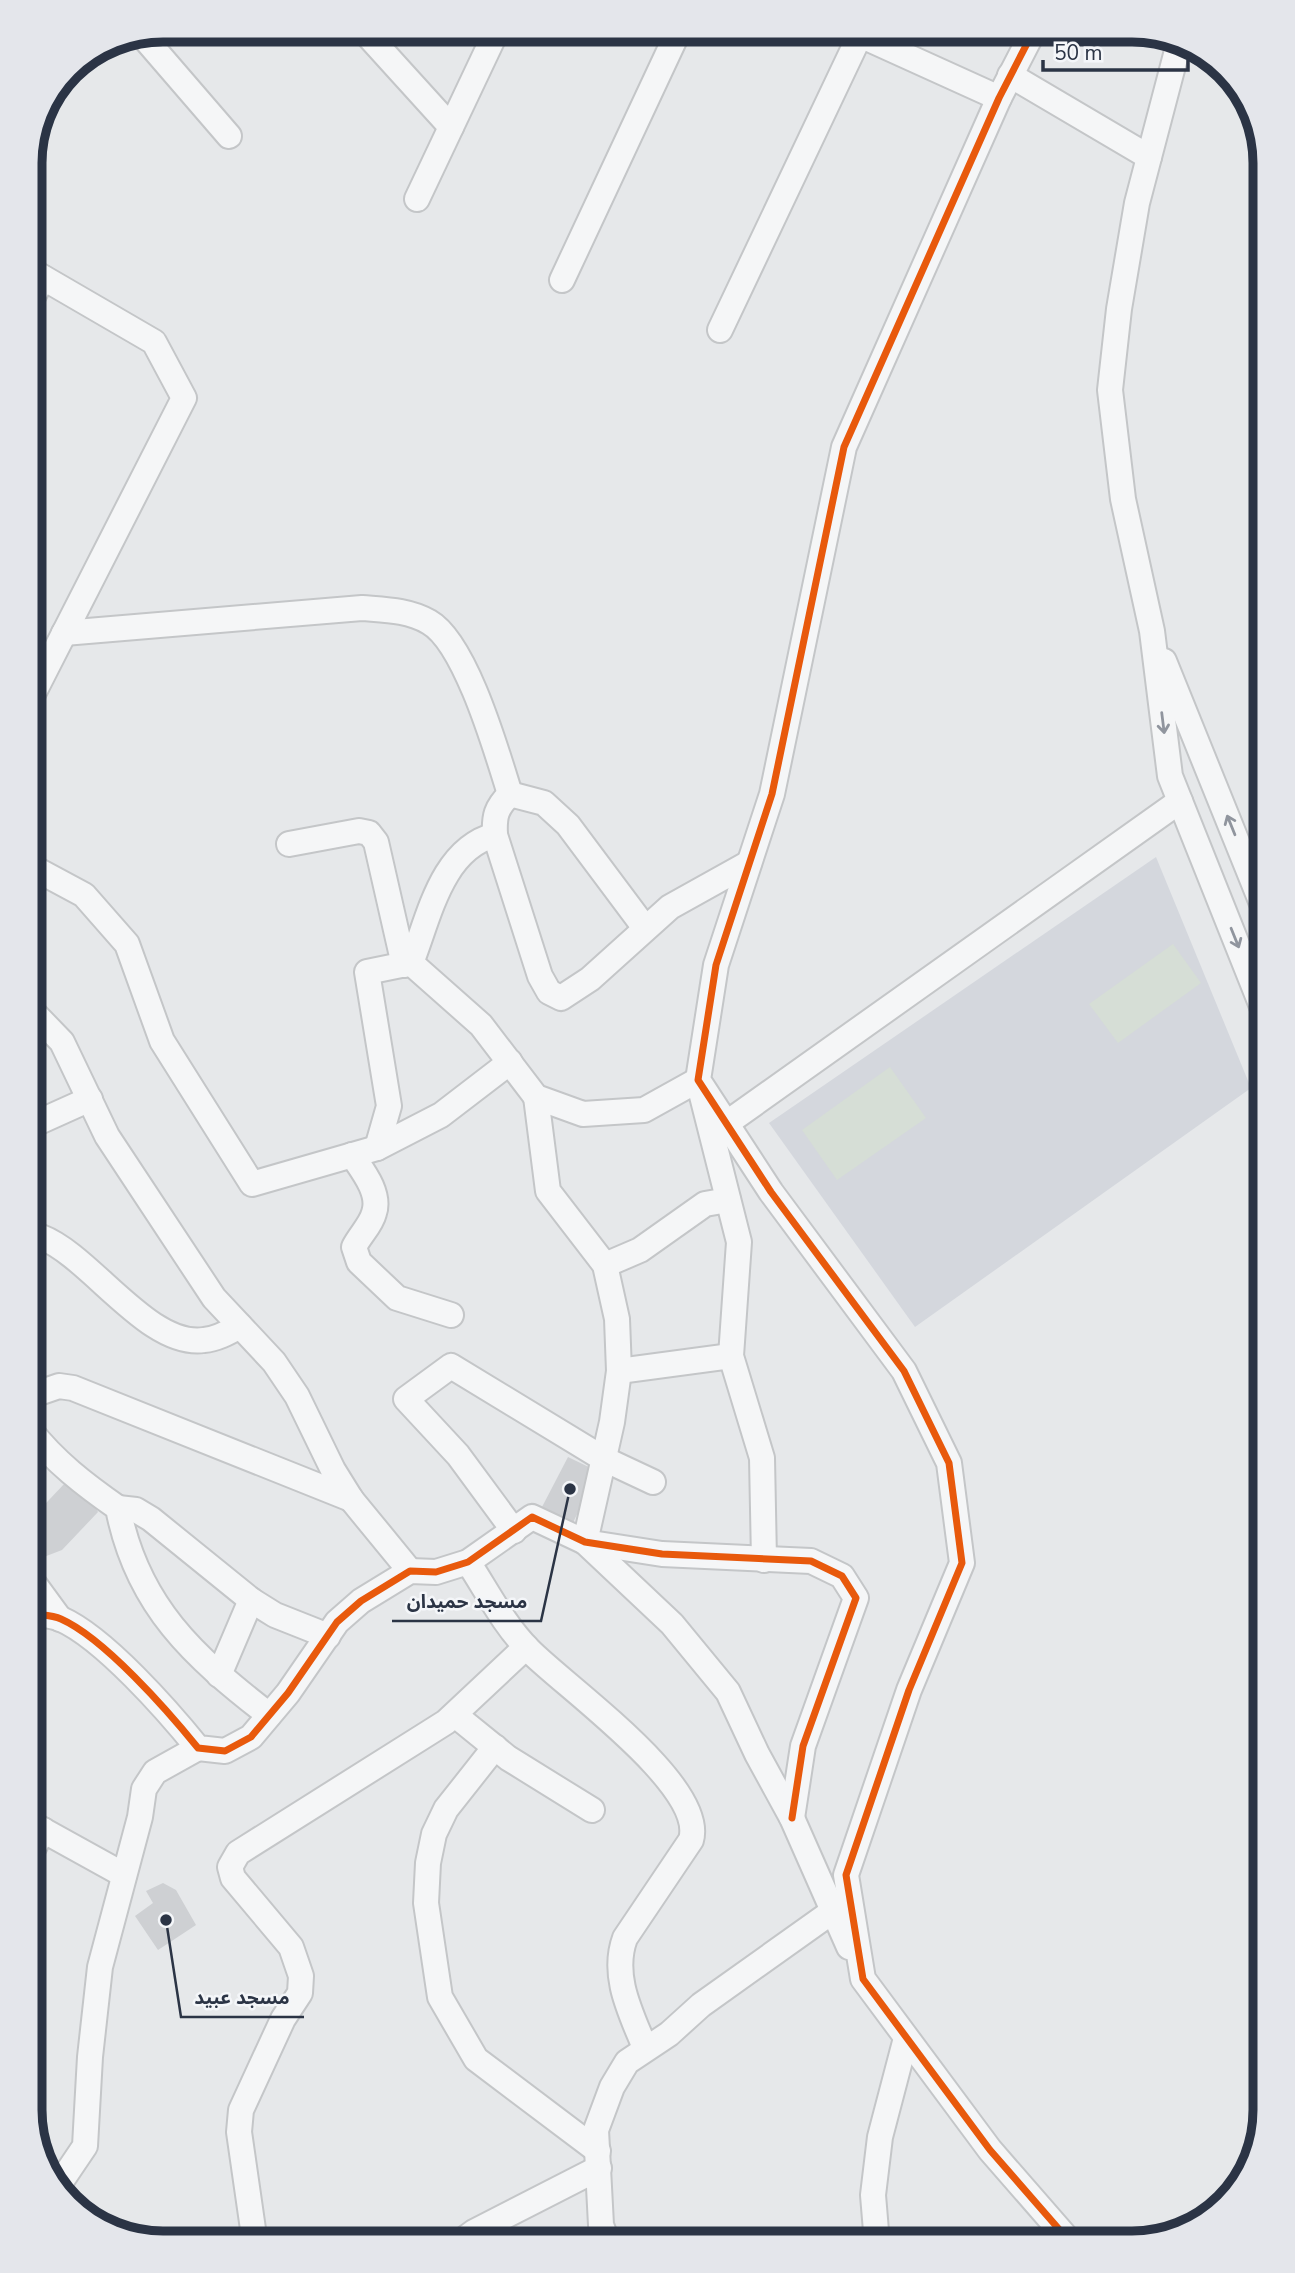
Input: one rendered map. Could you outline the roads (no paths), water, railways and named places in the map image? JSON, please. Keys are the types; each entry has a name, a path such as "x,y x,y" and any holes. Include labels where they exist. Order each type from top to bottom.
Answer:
{"street":[{"path":"374,42 451,127"},
{"path":"417,199 491,42"},
{"path":"562,280 673,42"},
{"path":"720,330 850,42"},
{"path":"876,42 999,97"},
{"path":"764,1560 762,1458 731,1356 739,1242 698,1080 716,965 772,794 844,447 999,97 1028,42"},
{"path":"149,43 229,136"},
{"path":"1177,51 1137,203 1119,309 1110,390 1123,499 1152,631 1170,776 1253,984"},
{"path":"1010,75 1149,158"},
{"path":"42,277 154,342 184,398 42,676"},
{"path":"64,633 362,608 411,613 432,624 445,638 478,695 510,794"},
{"path":"1152,631 1253,881"},
{"path":"510,794 498,806 494,818 495,835 540,976 549,992 561,998 571,994 670,907 749,863"},
{"path":"510,794 544,803 568,825 645,929"},
{"path":"727,1123 1180,802"},
{"path":"289,844 359,831 369,834 376,842 408,964 481,1025 536,1097 548,1191 606,1265 617,1319 619,1371 604,1460 585,1542"},
{"path":"408,964 448,870 460,853 479,839 495,835"},
{"path":"42,872 84,895 127,944 162,1041 252,1184 377,1148 441,1115 510,1062"},
{"path":"377,1148 388,1106 367,972 408,964"},
{"path":"42,1021 62,1042 107,1136 131,1175 214,1298 274,1362 297,1395 333,1470 351,1499 410,1571"},
{"path":"698,1080 771,1192 904,1371 949,1463 962,1563 909,1690 846,1875 863,1979"},
{"path":"536,1097 583,1114 644,1110 698,1080"},
{"path":"42,1121 90,1099"},
{"path":"352,1155 368,1180 376,1205 354,1247 359,1262 397,1298 452,1315"},
{"path":"606,1265 640,1250 705,1204 728,1199"},
{"path":"42,1237 56,1242 122,1301 169,1333 203,1341 240,1326"},
{"path":"619,1371 731,1356"},
{"path":"514,1531 458,1455 406,1399 451,1366 604,1460 653,1482"},
{"path":"42,1392 59,1386 73,1388 351,1499"},
{"path":"42,1443 64,1467 118,1508 136,1510 150,1519 251,1600 275,1615 328,1636"},
{"path":"118,1508 122,1532 135,1567 163,1618 187,1647 269,1715"},
{"path":"63,2178 85,2146 90,2057 100,1967 144,1789 155,1772 198,1748 226,1751 250,1737 337,1622 361,1601 410,1571 436,1572 468,1562 532,1517 585,1542 662,1554 811,1561 842,1576 856,1598 803,1746 792,1818"},
{"path":"585,1542 672,1624 728,1692 792,1818 863,1979 990,2150 1061,2231"},
{"path":"468,1562 526,1647 614,1721 652,1762 693,1821 691,1840 625,1938 619,1955 627,2002 645,2048"},
{"path":"42,1594 60,1619"},
{"path":"219,1675 251,1600"},
{"path":"42,1615 60,1619 83,1632 164,1706 198,1748"},
{"path":"253,2231 239,2132 241,2110 282,2019 300,1993 301,1976 291,1947 233,1878 230,1867 239,1853 268,1832 416,1743 455,1715 526,1647"},
{"path":"455,1715 495,1747 592,1810"},
{"path":"495,1747 446,1809 435,1834 428,1863 426,1903 440,1997 476,2059 598,2160"},
{"path":"42,1829 124,1875"},
{"path":"603,2231 596,2130 612,2087 628,2062 669,2034 701,2005 833,1911"},
{"path":"876,2231 873,2195 880,2137 906,2038"},
{"path":"477,2231 598,2160"}],"place":[{"name":"مسجد حميدان","path":"570,1489"},
{"name":"مسجد عبيد","path":"166,1920"}]}
